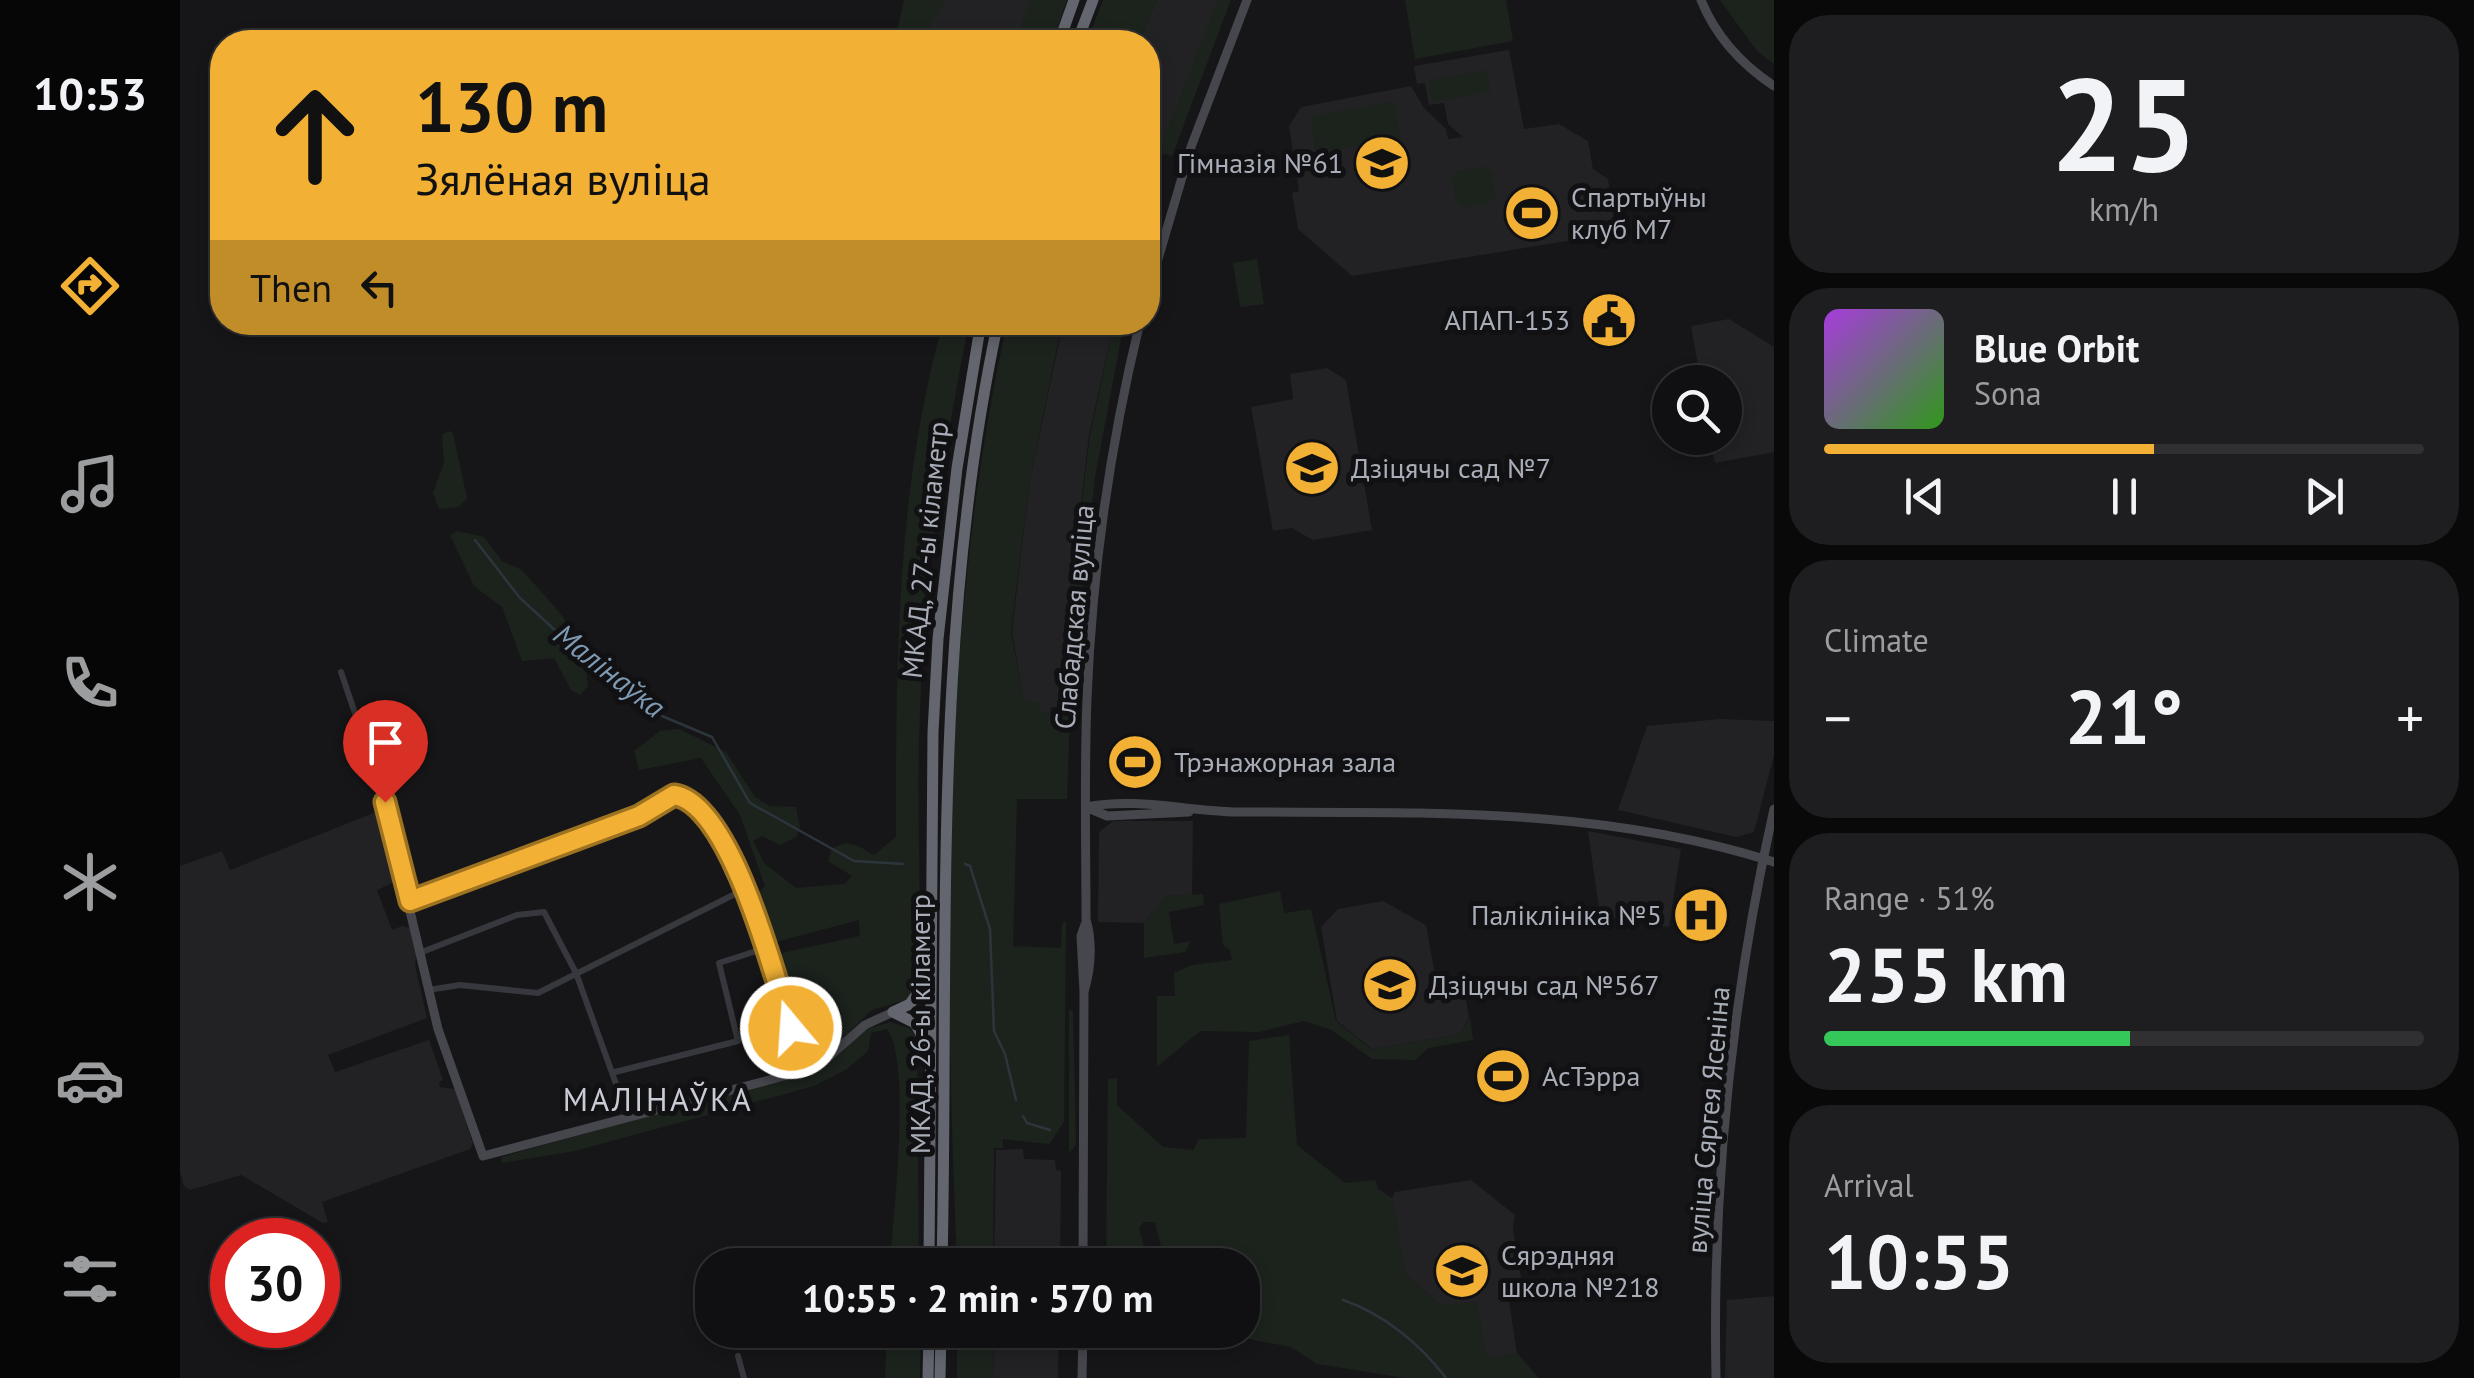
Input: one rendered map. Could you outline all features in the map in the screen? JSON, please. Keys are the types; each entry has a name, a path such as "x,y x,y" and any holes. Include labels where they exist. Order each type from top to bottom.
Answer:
{"highway":[{"path":"1063,30 1074,0"},
{"path":"1083,30 1094,0"},
{"name":"МКАД, 27-ы кіламетр","path":"932,785 946,548 979,335"},
{"name":"МКАД, 27-ы кіламетр","path":"947,784 960,558 996,335"},
{"name":"МКАД, 26-ы кіламетр","path":"942,1248 947,784"},
{"name":"МКАД, 26-ы кіламетр","path":"929,1248 932,785"},
{"path":"930,1055 920,1028 893,1012 918,996 931,970"},
{"path":"928,1378 929,1348"},
{"path":"940,1378 941,1348"}],"main road":[{"path":"1160,253 1192,147 1247,0"},
{"path":"1700,0 1723,40 1741,61 1774,86"},
{"name":"Слабадская вуліца","path":"1083,1248 1084,992 1090,972 1091,936 1086,920 1086,702 1111,471 1137,335"},
{"path":"382,793 428,990 483,1156 804,1069 834,1054 874,1019 893,1012"},
{"path":"1086,807 1108,803 1153,804 1202,811 1469,813 1564,819 1630,826 1774,862"},
{"name":"вуліца Сяргея Ясеніна","path":"1716,1378 1723,1140 1736,1019 1774,809"},
{"path":"1082,1378 1083,1348"}],"street":[{"path":"341,672 382,793"},
{"path":"410,901 639,816 674,795 689,799 722,836 745,889 804,1069"},
{"path":"428,990 460,985 538,993 745,889"},
{"path":"422,952 538,910 552,923 576,973 615,1072 628,1117"},
{"path":"615,1072 738,1041 719,963 766,948"},
{"path":"738,1356 744,1378"}],"shaded area":[{"path":"904,0 1038,0 1028,30 898,30"},
{"path":"904,0 945,0 929,30 898,30"},
{"path":"1030,0 1067,0 1056,30 1019,30"},
{"path":"1103,0 1157,0 1144,30 1092,30"},
{"path":"1157,0 1220,0 1160,162 1160,30 1144,30"},
{"path":"1218,0 1231,0 1172,156 1160,153"},
{"path":"1405,0 1506,0 1513,41 1415,59"},
{"path":"1720,0 1774,0 1774,64 1757,51"},
{"path":"1509,50 1524,129 1559,124 1588,141 1593,169 1608,179 1616,233 1352,276 1298,229 1292,193 1299,191 1289,126 1301,107 1411,86 1424,108 1446,129 1448,139 1463,137 1448,124 1444,103 1429,105 1425,83 1417,84 1414,66"},
{"path":"1487,70 1491,92 1432,102 1428,80"},
{"path":"1394,101 1400,138 1316,153 1310,116"},
{"path":"1485,166 1486,171 1491,170 1496,199 1462,208 1456,204 1452,176 1456,176 1456,171"},
{"path":"1257,259 1264,304 1240,307 1233,263"},
{"path":"1729,319 1774,347 1774,452 1715,463 1713,455 1742,455 1742,365 1698,365 1691,326"},
{"path":"940,335 967,335 943,467 922,661 920,978 909,999 872,1010 824,1056 814,1060 803,1054 772,955 860,936 859,920 768,944 753,897 765,886 740,815 701,758 639,770 634,751 660,731 679,729 726,752 755,797 770,806 796,807 800,827 796,837 780,845 762,836 753,841 764,863 796,888 845,884 852,876 828,861 831,850 837,846 857,846 874,855 896,837 902,578 907,513 927,386"},
{"path":"1005,335 1060,335 1029,484 1011,632 1024,701 1040,703 1039,712 1059,715 1060,708 1070,708 1067,799 1017,799 1013,946 1061,948 1062,924 1066,921 1064,1122 1049,1144 1003,1139 1003,1148 994,1148 993,1248 956,1248 949,911 958,673 969,555"},
{"path":"1060,335 1111,335 1089,435 1057,707 1051,707 1050,714 1039,713 1039,704 1024,702 1012,632 1029,485"},
{"path":"1111,335 1122,335 1095,477 1071,693 1059,692 1090,435"},
{"name":"Дзіцячы сад №7","path":"1327,368 1346,380 1372,530 1313,540 1292,528 1273,531 1251,407 1293,399 1290,374"},
{"path":"453,433 467,498 459,507 439,509 433,493 444,463 442,435"},
{"path":"458,531 484,537 502,561 522,570 560,613 583,647 588,686 580,695 571,690 554,658 522,661 502,607 474,586 450,535"},
{"path":"1720,719 1774,721 1774,755 1754,832 1736,837 1618,810 1647,726"},
{"path":"381,810 399,880 377,890 392,930 410,928 417,948 415,965 427,1018 328,1055 335,1072 429,1040 443,1080 440,1087 455,1089 473,1144 470,1149 322,1202 327,1218 314,1218 241,1175 190,1190 184,1186 180,1172 180,866 222,851 230,870"},
{"path":"1113,821 1193,821 1192,895 1166,896 1144,923 1098,922 1099,832"},
{"path":"1588,831 1681,849 1669,927 1600,916"},
{"path":"1280,891 1284,913 1311,909 1336,1021 1371,1049 1461,1034 1470,1017 1473,1040 1428,1048 1415,1060 1372,1059 1332,1030 1304,1021 1259,1032 1200,1031 1157,1067 1157,996 1175,996 1174,973 1192,965 1232,960 1230,950 1223,945 1219,904"},
{"path":"1203,894 1204,905 1169,912 1174,944 1191,941 1185,952 1144,958 1144,923 1166,896"},
{"name":"Дзіцячы сад №567","path":"1383,901 1426,925 1435,975 1465,994 1469,1017 1461,1034 1372,1049 1337,1021 1321,927 1338,909"},
{"path":"1069,1010 1073,1010 1076,1145 1069,1153"},
{"path":"890,1022 909,1028 917,1038 919,1248 891,1248 900,1105 894,1046 887,1029 871,1033 868,1051 847,1069 814,1086 575,1151 502,1163 501,1157 813,1071 868,1029"},
{"path":"1289,1035 1297,1145 1345,1183 1375,1180 1378,1189 1392,1198 1405,1274 1441,1305 1477,1302 1487,1357 1517,1353 1539,1378 1405,1378 1317,1364 1291,1347 1260,1341 1260,1248 1162,1248 1155,1222 1144,1222 1139,1228 1145,1248 1106,1248 1108,1079 1117,1078 1117,1105 1163,1147 1193,1150 1199,1139 1246,1138 1249,1041"},
{"path":"1023,1149 1024,1159 1055,1160 1056,1170 1061,1171 1060,1248 994,1248 996,1150"},
{"name":"Сярэдняя школа №218","path":"1471,1180 1515,1215 1513,1229 1522,1284 1507,1288 1517,1353 1487,1358 1441,1305 1405,1274 1392,1198 1395,1192"},
{"path":"1774,1296 1774,1378 1725,1378 1727,1300"},
{"path":"886,1348 921,1348 920,1378 885,1378"},
{"path":"957,1348 993,1348 994,1378 957,1378"},
{"path":"994,1348 1059,1348 1058,1378 994,1378"}],"waterway":[{"name":"Малінаўка","path":"475,540 520,598 603,674 662,716 712,737 750,803 854,861 903,864"},
{"name":"Малінаўка","path":"965,864 970,866 990,929 994,1031 1005,1054 1016,1100"},
{"name":"Малінаўка","path":"1023,1116 1027,1123 1050,1130"},
{"name":"Малінаўка","path":"1343,1300 1373,1313 1400,1332 1446,1378"}],"place":[{"name":"Гімназія №61","path":"1382,163"},
{"name":"Спартыўны клуб М7","path":"1532,213"},
{"name":"АПАП-153","path":"1609,320"},
{"name":"Дзіцячы сад №7","path":"1312,468"},
{"name":"Трэнажорная зала","path":"1135,762"},
{"name":"Паліклініка №5","path":"1701,915"},
{"name":"Дзіцячы сад №567","path":"1390,985"},
{"name":"АсТэрра","path":"1503,1076"},
{"name":"Сярэдняя школа №218","path":"1462,1271"}],"district":[{"name":"МАЛІНАЎКА","path":"658,1100"}],"route":[{"path":"385,802 410,901 639,816 674,795 689,799 722,836 745,889 791,1028"}]}
